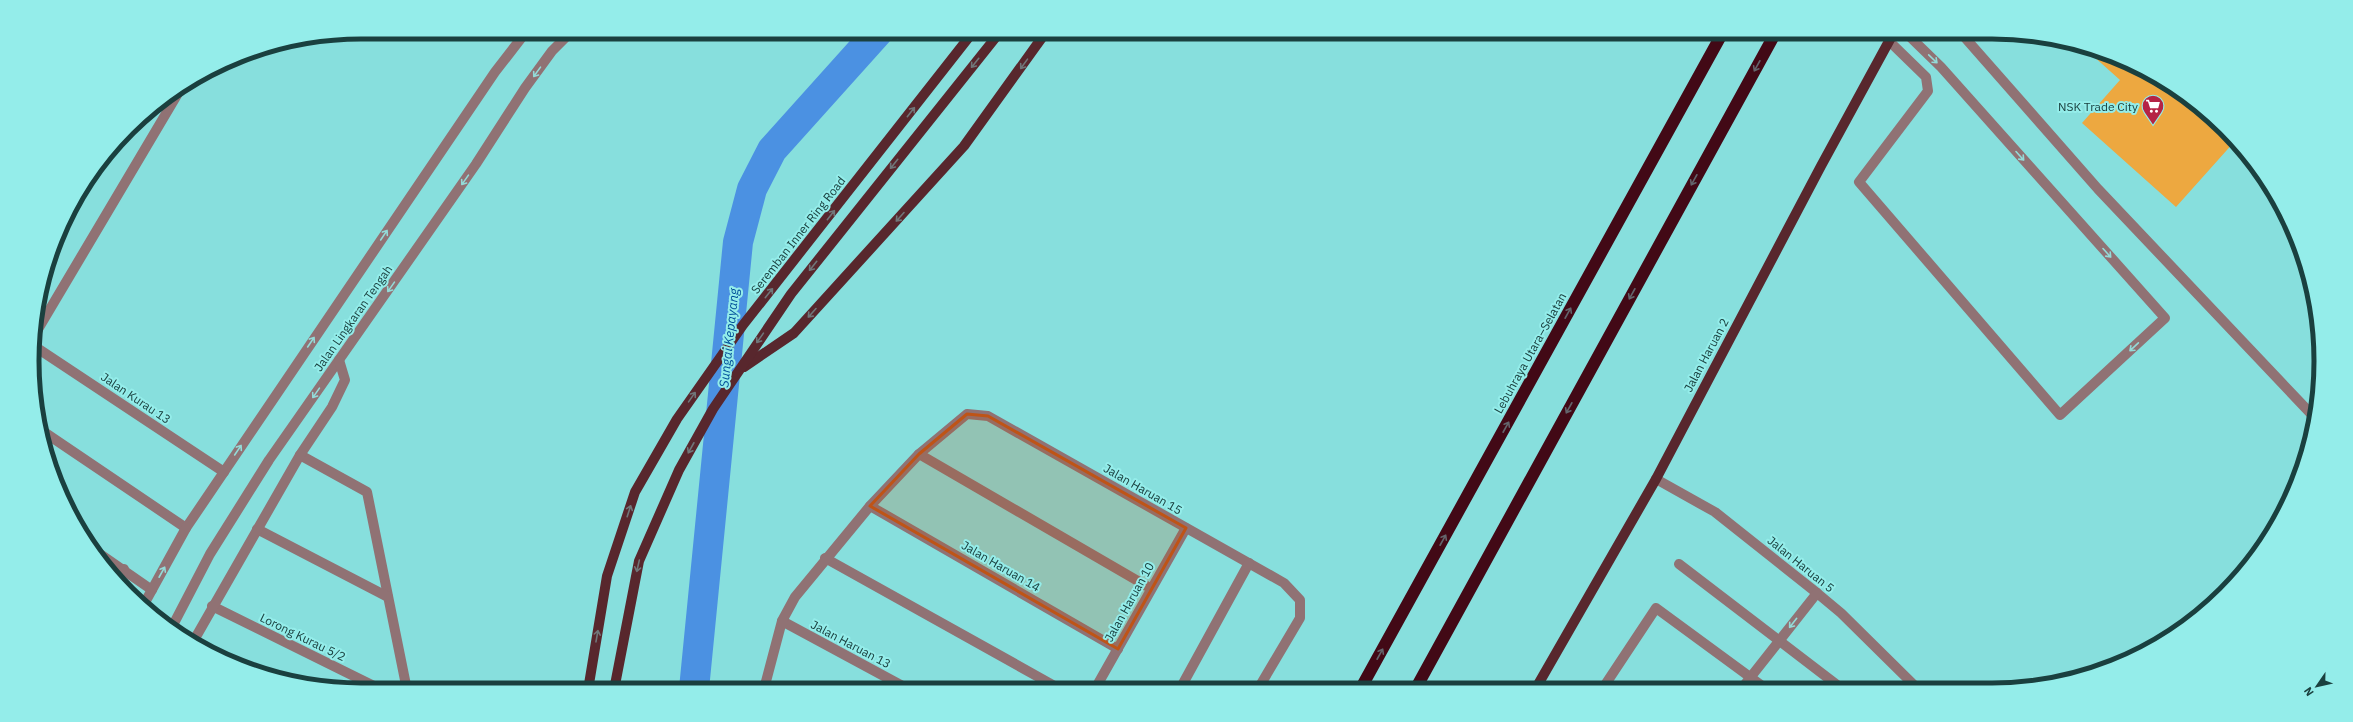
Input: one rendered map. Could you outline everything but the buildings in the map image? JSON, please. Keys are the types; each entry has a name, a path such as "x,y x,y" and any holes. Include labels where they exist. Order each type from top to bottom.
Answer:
{"highway":[{"name":"Lebuhraya Utara–Selatan","path":"1364,683 1719,39"},
{"path":"1419,683 1772,39"}],"main road":[{"name":"Seremban Inner Ring Road","path":"589,683 607,576 635,492 677,418 743,325 968,39"},
{"path":"615,683 639,561 679,470 713,409 738,370 791,294 994,39"},
{"path":"738,370 794,333 964,146 1041,39"},
{"name":"Jalan Haruan 2","path":"1539,683 1656,479 1890,39"}],"street":[{"name":"Jalan Lingkaran Tengah","path":"147,601 186,528 491,78 521,39"},
{"path":"552,52 558,39"},
{"name":"Jalan Lingkaran Tengah","path":"174,623 236,510 552,52 564,39"},
{"path":"1894,39 1926,77 1928,91 1859,182 2060,415 2165,318 1941,67 1912,39"},
{"path":"1966,39 2098,189 2310,412"},
{"path":"42,323 175,98"},
{"name":"Jalan Kurau 13","path":"40,350 224,472"},
{"path":"196,637 212,606 300,455 332,407 345,380 339,360"},
{"name":"Jalan Haruan 15","path":"919,454 967,414 988,416 1284,583 1300,600 1300,618 1261,683"},
{"path":"48,435 186,528"},
{"path":"769,683 782,621 795,597 825,558 870,506 919,454 1150,588"},
{"path":"300,455 367,492 406,683"},
{"name":"Jalan Haruan 5","path":"1656,479 1716,512 1818,593 1841,613 1912,683"},
{"name":"Jalan Haruan 14","path":"870,506 1118,649"},
{"name":"Jalan Haruan 10","path":"1098,683 1150,588 1186,528"},
{"path":"257,529 388,597"},
{"path":"107,558 152,590"},
{"path":"825,558 1049,683"},
{"path":"1183,683 1249,564"},
{"path":"1679,564 1781,639 1835,683"},
{"path":"121,575 124,569"},
{"path":"1746,683 1818,593"},
{"name":"Lorong Kurau 5/2","path":"212,606 368,683"},
{"path":"1606,683 1656,608 1759,683"},
{"name":"Jalan Haruan 13","path":"782,621 897,683"}],"highlighted area":[{"path":"967,414 988,416 1186,528 1118,649 870,506 919,454"}],"waterway":[{"name":"Sungai Kepayang","path":"695,683 738,242 752,189 772,150 872,39"}],"place":[{"name":"NSK Trade City","path":"2153,126"}]}
